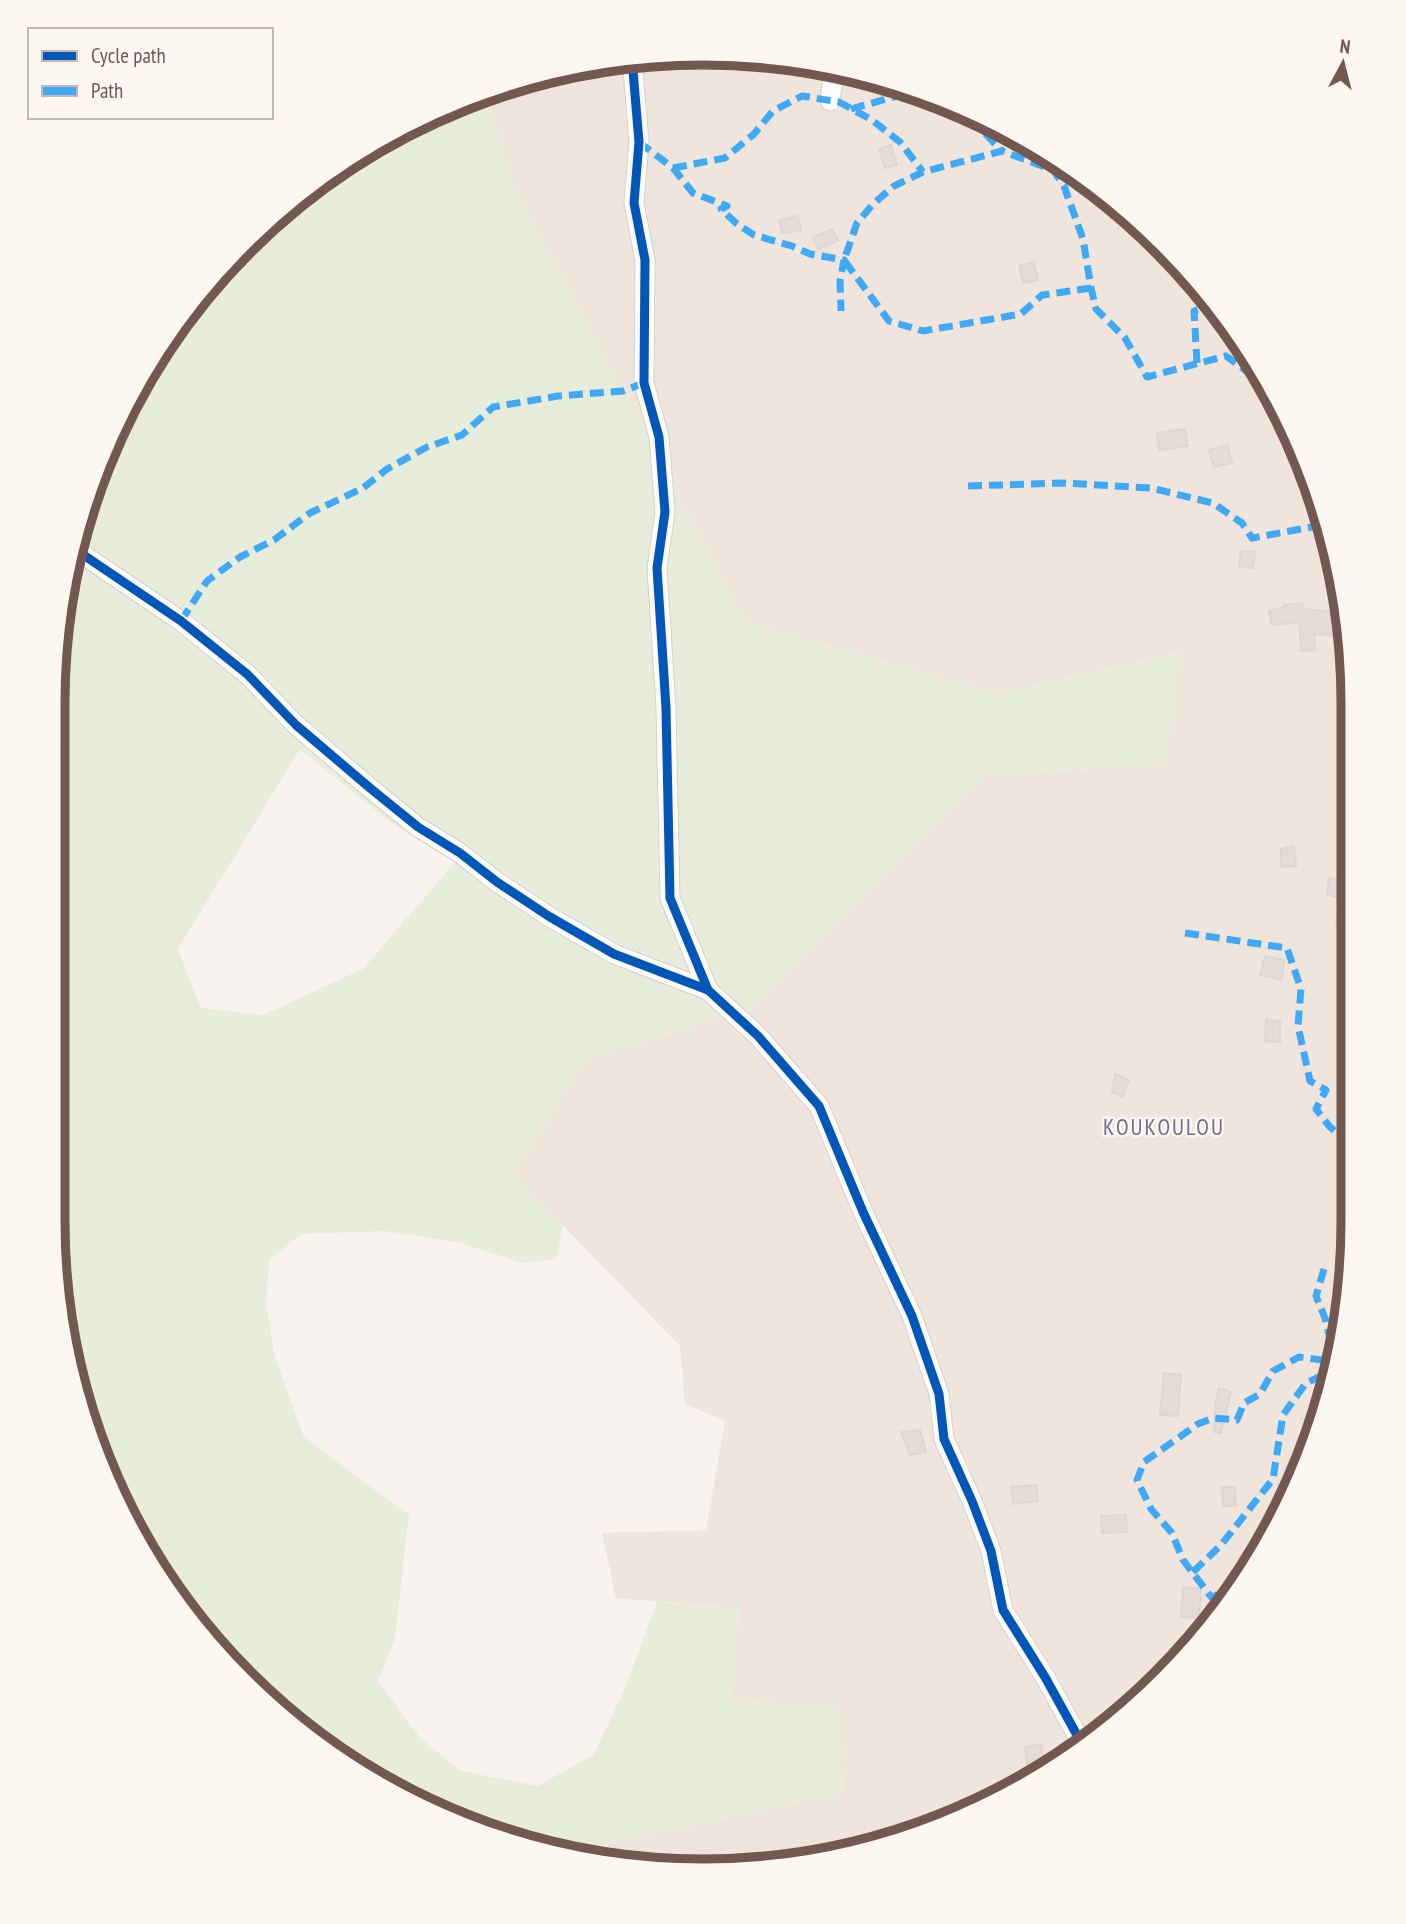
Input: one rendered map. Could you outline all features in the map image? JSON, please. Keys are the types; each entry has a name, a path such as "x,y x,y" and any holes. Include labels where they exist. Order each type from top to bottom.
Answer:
{"street":[{"path":"633,69 639,142 634,203 645,260 644,383 659,437 665,512 657,568 666,708 670,898 708,990"},
{"path":"830,101 833,78"},
{"path":"82,554 181,621 247,674 296,725 418,827 460,853 497,883 614,954 708,990 758,1036 819,1107 863,1212 912,1316 939,1394 944,1439 991,1551 1003,1610 1078,1737"}],"shaded area":[{"path":"661,66 745,66 828,77 908,99 985,131 1058,172 1124,223 1183,282 1209,314 1256,384 1293,459 1320,538 1329,578 1340,661 1341,703 1340,1263 1336,1304 1320,1386 1293,1465 1256,1540 1234,1576 1183,1642 1124,1701 1058,1752 985,1793 908,1825 828,1847 745,1858 703,1859 661,1858 588,1849 843,1793 840,1706 731,1699 740,1608 616,1598 602,1533 706,1530 725,1421 685,1404 680,1346 514,1175 586,1060 751,1009 985,775 1166,765 1181,652 998,693 746,622 513,182 489,102 538,86 620,70"}],"green space":[{"path":"489,102 513,182 746,622 998,693 1182,652 1166,765 985,775 751,1009 586,1060 514,1175 563,1225 556,1259 523,1263 461,1243 385,1231 301,1234 269,1260 266,1306 275,1357 304,1437 409,1514 395,1640 378,1681 420,1738 461,1771 538,1786 594,1754 624,1691 657,1602 740,1608 731,1699 840,1705 843,1793 588,1849 538,1838 459,1811 384,1774 348,1752 282,1701 223,1642 172,1576 150,1540 113,1465 86,1386 77,1346 66,1263 65,1221 66,661 77,578 99,498 131,421 172,348 223,282 252,252 282,223 348,172 421,131","holes":["300,749 390,822 455,862 363,969 263,1015 201,1008 178,949"]}],"building":[{"path":"891,145 897,165 885,168 879,149"},
{"path":"798,216 801,230 782,233 779,220"},
{"path":"832,229 838,241 818,249 813,237"},
{"path":"1034,262 1038,280 1023,283 1019,266"},
{"path":"1185,429 1188,446 1159,450 1157,433"},
{"path":"1227,445 1232,463 1214,467 1209,450"},
{"path":"1241,551 1255,552 1253,568 1239,566"},
{"path":"1303,603 1304,609 1335,612 1338,636 1314,634 1315,650 1301,651 1299,622 1272,625 1269,611 1285,607 1284,605"},
{"path":"1294,846 1296,866 1281,867 1281,849"},
{"path":"1329,878 1341,881 1341,899 1327,894"},
{"path":"1341,899 1341,924 1336,923"},
{"path":"1265,956 1284,960 1282,980 1260,975"},
{"path":"1266,1019 1280,1021 1280,1042 1265,1041"},
{"path":"1115,1074 1129,1080 1123,1097 1112,1092"},
{"path":"1164,1373 1181,1375 1178,1416 1160,1415"},
{"path":"1219,1388 1231,1392 1221,1433 1214,1432"},
{"path":"920,1430 926,1452 910,1455 901,1432"},
{"path":"1036,1485 1038,1501 1013,1504 1011,1487"},
{"path":"1222,1487 1235,1487 1236,1506 1223,1506"},
{"path":"1126,1515 1127,1532 1102,1533 1101,1516"},
{"path":"1183,1587 1201,1589 1199,1618 1181,1617"},
{"path":"1041,1744 1045,1760 1028,1770 1025,1747"}],"marked path":[{"path":"673,168 725,158 754,134 773,111 802,96 839,102 872,120 900,142 923,172"},
{"path":"851,109 898,96"},
{"path":"981,129 1002,151"},
{"path":"639,142 673,168 693,193 727,206 721,209 754,235 810,254 844,260 840,281 841,311"},
{"path":"1002,151 1053,170 1064,186 1083,239 1091,288 1042,295 1021,314 923,331 889,321 844,260 857,223 873,204 894,186 923,172 1002,151"},
{"path":"1037,164 1039,160"},
{"path":"1091,288 1096,309 1125,338 1147,377 1226,356 1249,373"},
{"path":"1197,363 1194,311 1204,308"},
{"path":"181,621 207,581 240,557 274,540 310,513 363,488 387,469 427,447 462,435 493,407 558,396 623,391 644,383"},
{"path":"968,486 1063,483 1151,488 1213,503 1242,523 1252,538 1316,526"},
{"path":"1185,933 1287,948 1301,989 1298,1026 1310,1081 1326,1090 1316,1109 1341,1136"},
{"path":"1324,1269 1316,1296 1330,1339"},
{"path":"1223,1592 1212,1598 1183,1560 1172,1533 1151,1509 1137,1480 1144,1462 1198,1424 1213,1418 1237,1420 1244,1403 1260,1394 1273,1371 1299,1357 1326,1361"},
{"path":"1193,1572 1221,1545 1273,1479 1283,1415 1306,1383 1322,1375"}],"cycle path":[{"path":"633,69 639,142 634,203 645,260 644,383 659,437 665,512 657,568 666,708 670,898 708,990"},
{"path":"82,554 181,621 247,674 296,725 418,827 460,853 497,882 550,917 614,954 708,990 758,1036 819,1106 863,1212 912,1316 939,1394 944,1439 991,1551 1003,1610 1078,1737"}],"district":[{"name":"KOUKOULOU","path":"1164,1126"}]}
